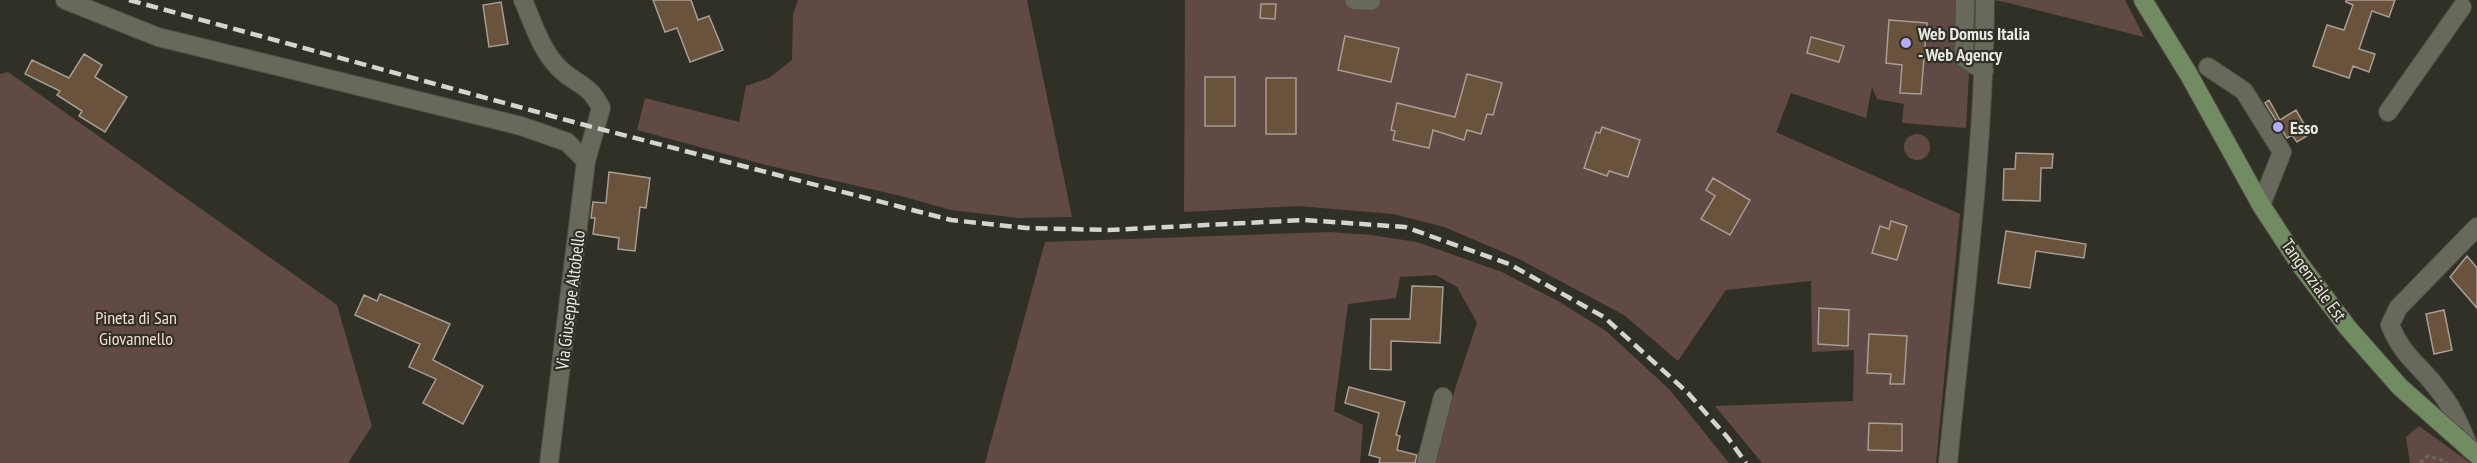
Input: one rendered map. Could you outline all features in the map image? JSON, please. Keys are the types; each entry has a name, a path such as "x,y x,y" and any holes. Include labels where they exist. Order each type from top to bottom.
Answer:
{"main road":[{"name":"Tangenziale Est","path":"2143,0 2189,75 2261,205 2299,263 2348,328 2400,387 2477,455"}],"street":[{"path":"65,0 158,37 521,126 567,142 586,161"},
{"name":"Via Giuseppe Altobello","path":"523,0 540,41 560,69 593,93 601,108 586,161 549,463"},
{"path":"1965,0 1964,58 1984,71"},
{"path":"1953,462 1984,71 1985,0"},
{"path":"2388,112 2462,7"},
{"path":"2208,67 2244,91 2282,152 2261,205"},
{"path":"2475,463 2457,419 2440,391 2398,345 2390,325 2397,308 2477,227"},
{"path":"1426,463 1443,397"}],"path":[{"path":"2420,463 2427,456 2442,459 2447,463"}],"green space":[{"path":"798,0 1027,0 1072,217 1019,218 951,210 766,165 637,130 645,98 739,122 746,86 769,78 792,60 793,15"},
{"path":"1185,0 1973,0 1966,128 1902,123 1904,104 1877,99 1872,87 1866,118 1791,93 1776,132 1960,214 1936,463 1762,463 1715,406 1853,401 1854,350 1812,352 1811,281 1726,290 1678,361 1624,315 1517,258 1444,227 1393,214 1298,206 1184,212"},
{"path":"1994,0 2125,0 2144,37 2009,3"},
{"name":"Pineta di San Giovannello","path":"8,72 337,305 372,426 348,463 0,463 0,74"},
{"path":"1917,134 1926,138 1930,147 1926,156 1917,160 1908,156 1904,147 1908,138"},
{"path":"1330,232 1417,242 1502,272 1558,301 1606,331 1670,390 1729,463 1435,463 1455,389 1477,323 1457,287 1436,275 1400,277 1396,298 1348,304 1334,411 1363,425 1360,463 985,463 1045,242"},
{"path":"2419,426 2470,463 2410,463 2406,437"}],"building":[{"path":"653,0 691,0 698,20 709,16 723,50 690,62 677,28 665,32"},
{"path":"2346,0 2395,0 2389,17 2372,11 2359,49 2375,54 2369,72 2353,66 2349,78 2313,66 2327,25 2344,30 2353,5"},
{"path":"501,2 508,44 489,47 483,5"},
{"path":"1261,4 1276,4 1275,19 1260,18"},
{"name":"Web Domus Italia - Web Agency","path":"1889,20 1927,23 1921,94 1900,93 1902,65 1886,63"},
{"path":"1345,36 1399,48 1391,82 1338,70"},
{"path":"1811,37 1844,46 1839,62 1807,53"},
{"path":"84,54 102,65 95,77 127,97 105,132 79,116 82,111 57,95 60,91 25,74 32,60 69,78"},
{"path":"1467,74 1502,83 1493,115 1487,114 1481,134 1467,130 1464,140 1433,130 1429,148 1393,140 1395,131 1391,130 1397,103 1455,117"},
{"path":"1205,77 1235,77 1235,126 1205,126"},
{"path":"1266,78 1296,78 1296,134 1266,134"},
{"path":"2269,100 2280,120 2296,110 2310,134 2297,142 2292,135 2287,138 2265,103"},
{"path":"1602,127 1640,140 1628,177 1609,171 1607,176 1584,168 1596,132 1600,133"},
{"path":"2016,153 2053,154 2052,168 2041,168 2040,201 2003,200 2004,169 2015,169"},
{"path":"609,172 650,178 646,208 640,207 635,251 618,249 619,238 593,234 595,218 591,218 593,202 606,203"},
{"path":"1713,178 1750,200 1730,235 1701,219 1715,196 1706,190"},
{"path":"1891,221 1907,226 1897,260 1872,253 1880,226 1889,229"},
{"path":"2006,231 2086,244 2084,258 2036,251 2030,288 1998,283"},
{"path":"2467,256 2477,268 2477,308 2450,277"},
{"path":"1412,286 1443,287 1440,343 1391,341 1391,370 1370,369 1371,319 1410,319"},
{"path":"380,294 450,324 433,360 483,386 463,424 423,403 436,379 409,367 420,344 355,315 364,295 377,301"},
{"path":"1819,308 1849,310 1848,346 1818,344"},
{"path":"2444,310 2452,350 2434,354 2426,314"},
{"path":"1869,334 1907,336 1904,384 1890,384 1891,374 1867,373"},
{"path":"1349,387 1405,402 1396,435 1400,436 1397,450 1417,455 1415,463 1379,463 1380,458 1369,455 1379,413 1345,403"},
{"path":"1869,423 1902,424 1902,451 1868,450"}],"railway":[{"path":"129,0 581,124 951,220 1026,228 1109,230 1304,220 1405,227 1509,264 1604,317 1688,393 1728,438 1746,463"}],"place":[{"name":"Web Domus Italia - Web Agency","path":"1906,43"},
{"name":"Esso","path":"2278,127"}]}
